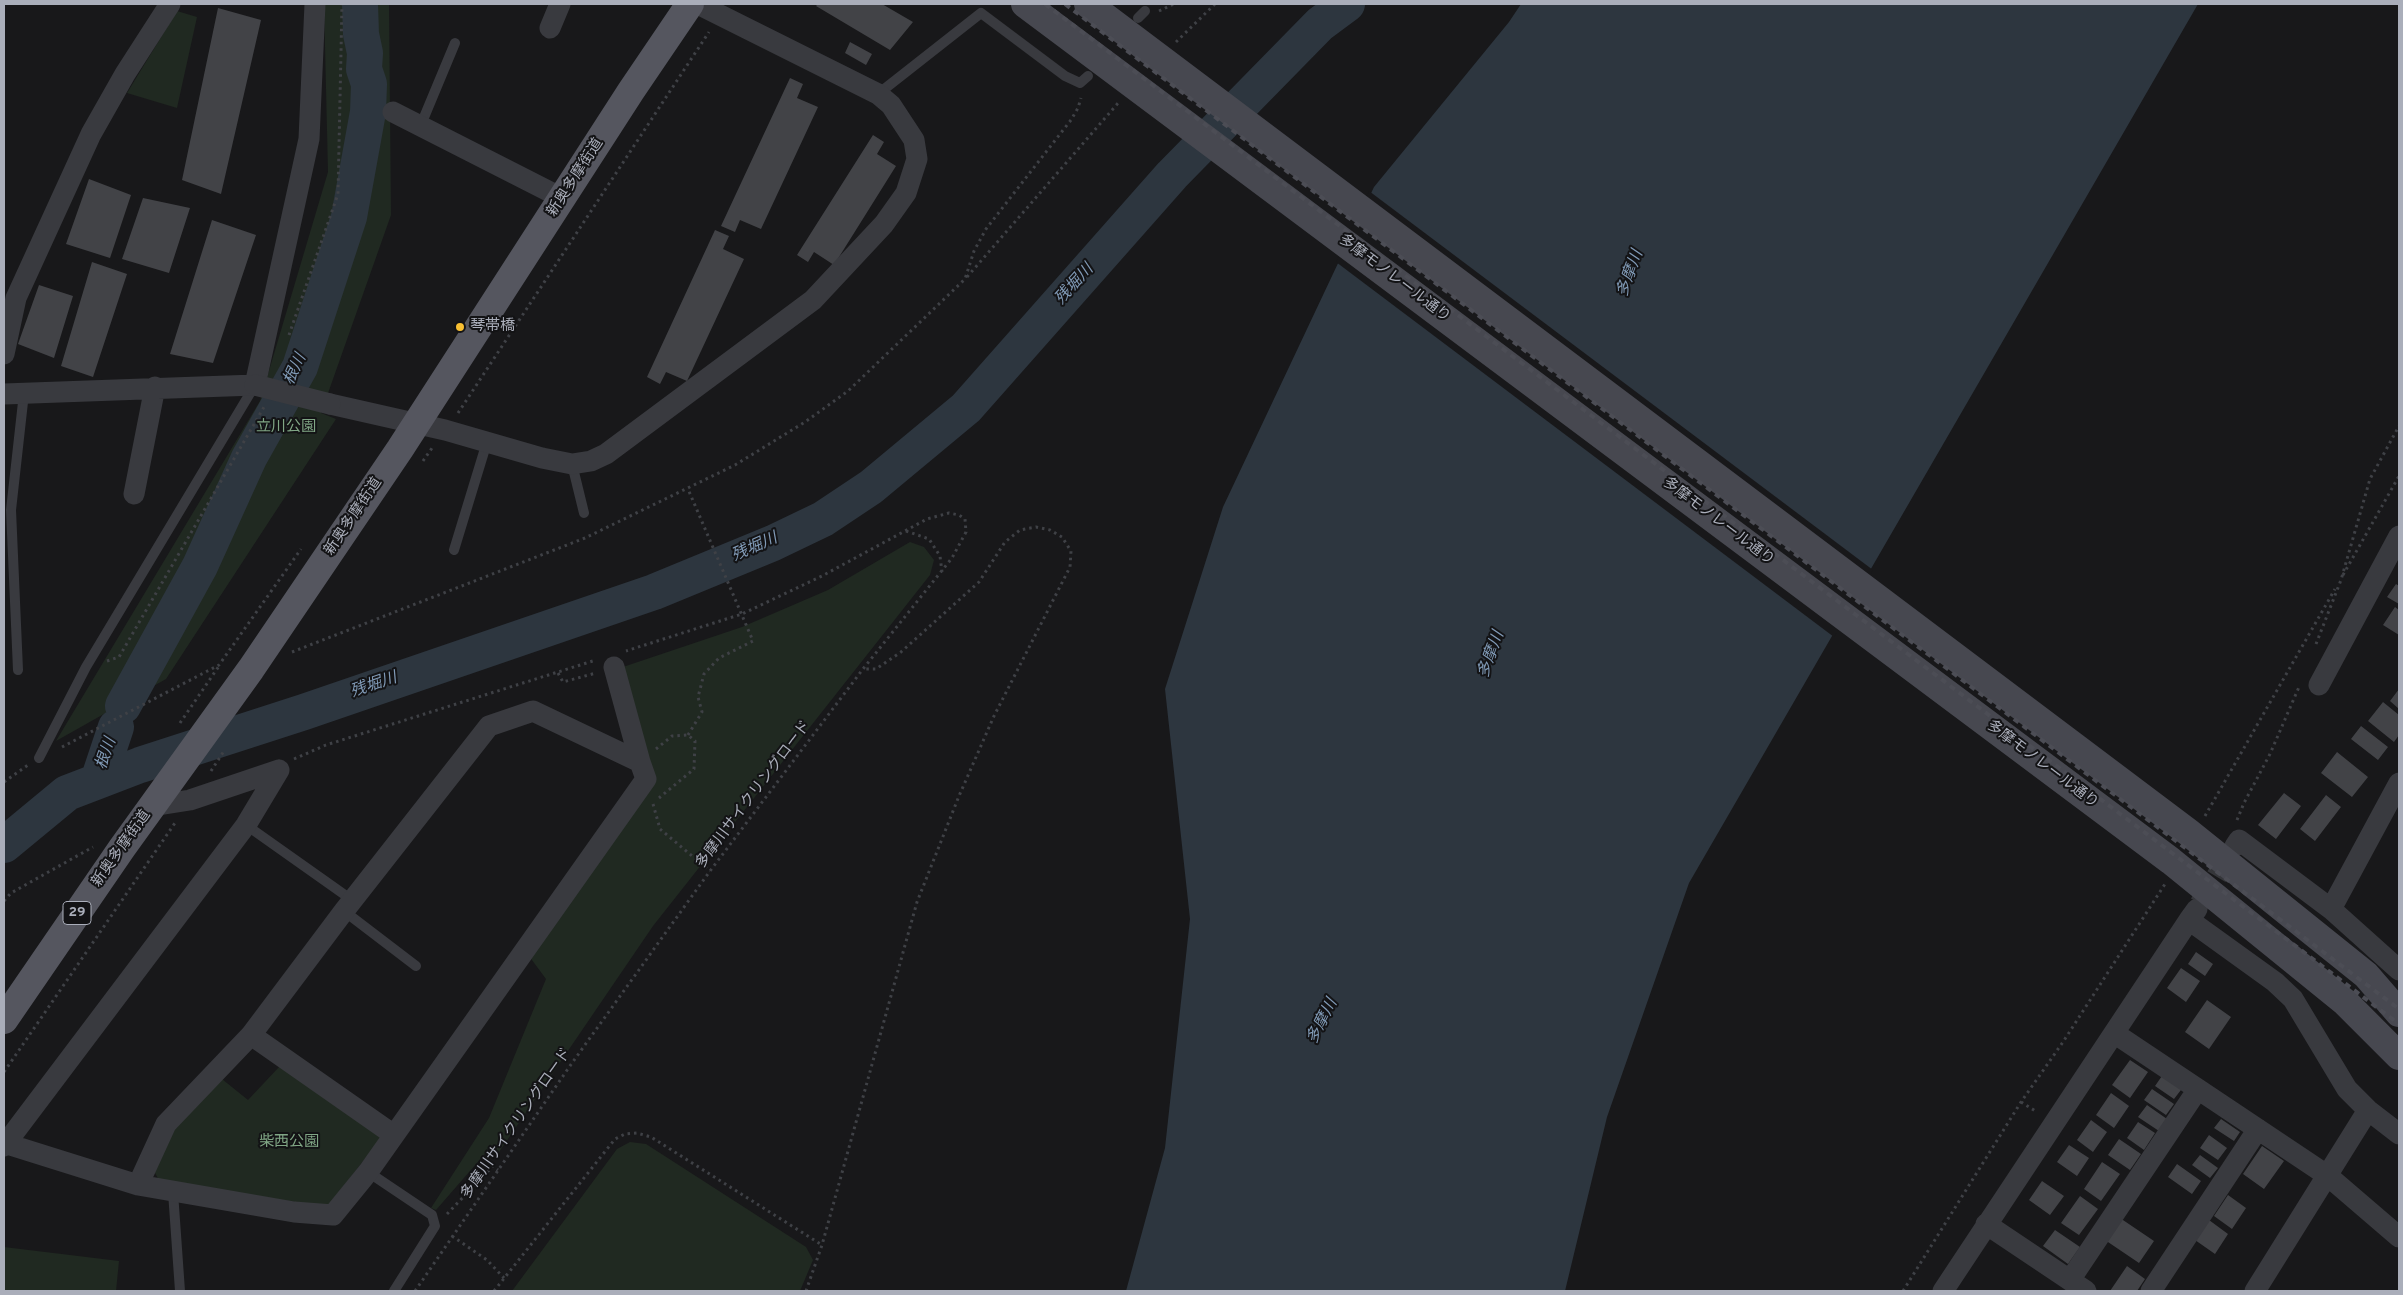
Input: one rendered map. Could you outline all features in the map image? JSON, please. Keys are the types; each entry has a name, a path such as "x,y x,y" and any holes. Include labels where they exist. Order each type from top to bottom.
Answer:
{"main road":[{"name":"新奥多摩街道","path":"4,1020 152,806 251,668 417,424 562,198 690,4"},
{"name":"多摩モノレール通り","path":"1025,4 1134,94 2346,1003 2399,1056"},
{"path":"1088,4 1171,55 2196,824 2366,975 2399,1013"}],"street":[{"path":"4,354 16,298 91,134 125,74 170,4"},
{"path":"255,385 309,139 315,4"},
{"path":"550,28 560,4"},
{"path":"14,393 255,385 572,464 591,461 606,454 813,300 884,224 906,193 917,159 914,140 891,105 878,94 698,4"},
{"path":"394,112 420,127 562,198"},
{"path":"134,494 155,387"},
{"path":"2310,684 2399,536"},
{"path":"279,770 246,825 4,1145 138,1184 173,1192 294,1212 333,1215 368,1172 646,779 613,659"},
{"path":"138,1184 166,1124 251,1035 348,906 489,726 533,710 640,762"},
{"path":"152,806 190,800 279,770"},
{"path":"2330,909 2399,783"},
{"path":"2237,843 2330,909 2399,970"},
{"path":"1942,1291 2193,914 2293,999 2347,1089 2368,1110 2399,1134"},
{"path":"2114,1033 2328,1176 2399,1237"},
{"path":"251,1035 394,1135"},
{"path":"1986,1224 2078,1285 2198,1089"},
{"path":"2256,1291 2368,1110"},
{"path":"2151,1291 2258,1129"}],"lane":[{"path":"878,94 981,13 1065,76 1080,83 1088,76"},
{"path":"420,127 455,43"},
{"path":"39,758 86,667 255,385"},
{"path":"14,393 11,510 18,670"},
{"path":"454,550 487,442"},
{"path":"572,464 584,513"},
{"path":"246,825 348,906 416,966"},
{"path":"368,1172 432,1215 435,1226 394,1291"},
{"path":"173,1192 180,1291"}],"path":[{"path":"1171,55 1215,4"},
{"path":"458,413 720,15"},
{"path":"965,279 974,252 986,229 1078,108 1082,93 1080,83"},
{"path":"287,654 586,538 735,465 789,432 848,391 965,279 1134,94"},
{"path":"2315,646 2340,580 2370,479 2399,426"},
{"path":"2196,824 2399,476"},
{"path":"688,488 753,641 719,658 704,674 698,697 702,712 688,735"},
{"name":"多摩川サイクリングロード","path":"415,1291 498,1170 710,871 863,669 942,572 963,541 967,525 966,520 954,513 949,513 927,520 905,530 822,576 742,614 613,659"},
{"path":"806,1291 822,1245 917,902 959,796 994,716 1070,567 1071,551 1062,537 1050,530 1036,527 1020,530 1005,542 979,582 901,652 876,669 863,669"},
{"path":"905,530 929,539 940,556 942,572"},
{"path":"4,782 39,758 219,665 306,543"},
{"path":"558,673 564,682 613,659"},
{"path":"279,770 300,755 326,745 558,673 613,659"},
{"path":"2237,843 2240,832 2237,820 2244,803 2310,684"},
{"path":"640,762 672,736 688,735 695,741 694,769 653,804"},
{"path":"4,1072 190,800"},
{"path":"660,829 710,871"},
{"path":"4,901 12,894 100,843"},
{"path":"1903,1291 2021,1102 2063,1042 2169,870"},
{"path":"494,1291 615,1139 625,1134 637,1133 651,1137 822,1245"},
{"path":"435,1226 493,1166 498,1170"},
{"path":"452,1236 486,1260 504,1278"}],"green space":[{"name":"立川公園","path":"324,4 389,4 391,215 321,413 336,419 166,679 56,741 260,401 328,172"},
{"path":"177,11 197,17 177,108 127,93"},
{"path":"910,542 924,547 934,560 930,575 653,926 497,1155 490,1148 436,1210 431,1208 489,1118 546,979 529,956 652,780 623,667 742,627 828,590"},
{"name":"柴西公園","path":"280,1066 382,1137 328,1206 162,1186 154,1171 172,1126 222,1079 248,1100"},
{"path":"630,1142 646,1144 806,1247 813,1260 800,1291 512,1291 617,1149"},
{"path":"4,1247 119,1261 116,1291 4,1291"}],"water":[{"name":"多摩川","path":"1521,4 2198,4 1689,883 1607,1117 1565,1291 1126,1291 1165,1148 1190,919 1165,689 1223,507 1374,187 1509,22"}],"pier":[{"path":"1369,191 1873,570 1834,637 1336,262"}],"building":[{"path":"818,4 882,4 913,22 890,50 816,6"},
{"path":"218,8 261,20 221,194 182,180"},
{"path":"850,42 872,54 866,65 845,53"},
{"path":"790,78 803,84 797,98 818,107 761,229 740,220 735,232 721,226"},
{"path":"873,135 884,142 877,154 896,166 834,265 814,252 808,262 797,255"},
{"path":"89,179 131,195 110,258 66,244"},
{"path":"143,198 190,208 169,273 122,259"},
{"path":"212,220 256,235 213,363 170,354"},
{"path":"715,230 729,236 723,249 744,259 687,381 666,372 660,384 647,377"},
{"path":"92,262 127,274 93,377 61,366"},
{"path":"39,285 73,296 54,358 18,344"},
{"path":"2396,584 2399,586 2399,604 2387,597"},
{"path":"2395,607 2399,610 2399,635 2383,625"},
{"path":"2399,689 2399,709 2390,701"},
{"path":"2383,702 2399,715 2399,735 2394,742 2368,721"},
{"path":"2361,726 2388,747 2378,760 2351,739"},
{"path":"2337,752 2368,777 2352,797 2321,773"},
{"path":"2284,793 2301,806 2276,839 2258,825"},
{"path":"2326,795 2341,807 2315,841 2300,829"},
{"path":"2196,952 2213,964 2205,976 2188,964"},
{"path":"2181,968 2200,981 2186,1002 2167,988"},
{"path":"2207,1000 2231,1017 2209,1049 2185,1032"},
{"path":"2130,1060 2148,1072 2130,1098 2112,1085"},
{"path":"2164,1073 2184,1086 2174,1099 2155,1086"},
{"path":"2152,1089 2174,1104 2166,1115 2144,1100"},
{"path":"2111,1093 2129,1106 2114,1128 2096,1115"},
{"path":"2147,1105 2167,1119 2159,1131 2138,1117"},
{"path":"2221,1119 2240,1132 2234,1141 2214,1128"},
{"path":"2091,1120 2107,1132 2093,1152 2077,1140"},
{"path":"2138,1122 2155,1133 2144,1150 2127,1138"},
{"path":"2209,1135 2227,1148 2218,1160 2200,1148"},
{"path":"2119,1139 2141,1154 2130,1170 2108,1155"},
{"path":"2069,1145 2089,1158 2077,1176 2057,1162"},
{"path":"2262,1146 2284,1161 2264,1189 2243,1174"},
{"path":"2200,1155 2218,1168 2210,1178 2192,1165"},
{"path":"2102,1162 2120,1174 2101,1201 2084,1189"},
{"path":"2177,1164 2201,1181 2192,1194 2168,1177"},
{"path":"2042,1181 2064,1196 2050,1215 2029,1200"},
{"path":"2228,1195 2246,1208 2232,1229 2214,1216"},
{"path":"2080,1196 2098,1209 2079,1235 2061,1223"},
{"path":"2120,1218 2154,1241 2139,1263 2105,1240"},
{"path":"2209,1220 2228,1234 2215,1254 2195,1240"},
{"path":"2055,1230 2080,1247 2068,1264 2043,1246"},
{"path":"2127,1266 2145,1279 2137,1291 2110,1291"}],"waterway":[{"name":"根川","path":"123,706 200,566 249,458 300,367 349,217 368,112 369,84 364,69 365,53 361,34 360,4"},
{"name":"残堀川","path":"4,845 67,793 140,765 304,712 654,592 773,543 823,519 871,487 966,408 1172,175 1320,24 1347,4"},
{"name":"根川","path":"98,781 116,727"}],"tunnel":[{"path":"2200,904 2233,849"}],"railway":[{"path":"1045,4 2399,1024"},
{"path":"1065,4 2399,1009"}],"place":[{"name":"琴帯橋","path":"460,327"}]}
